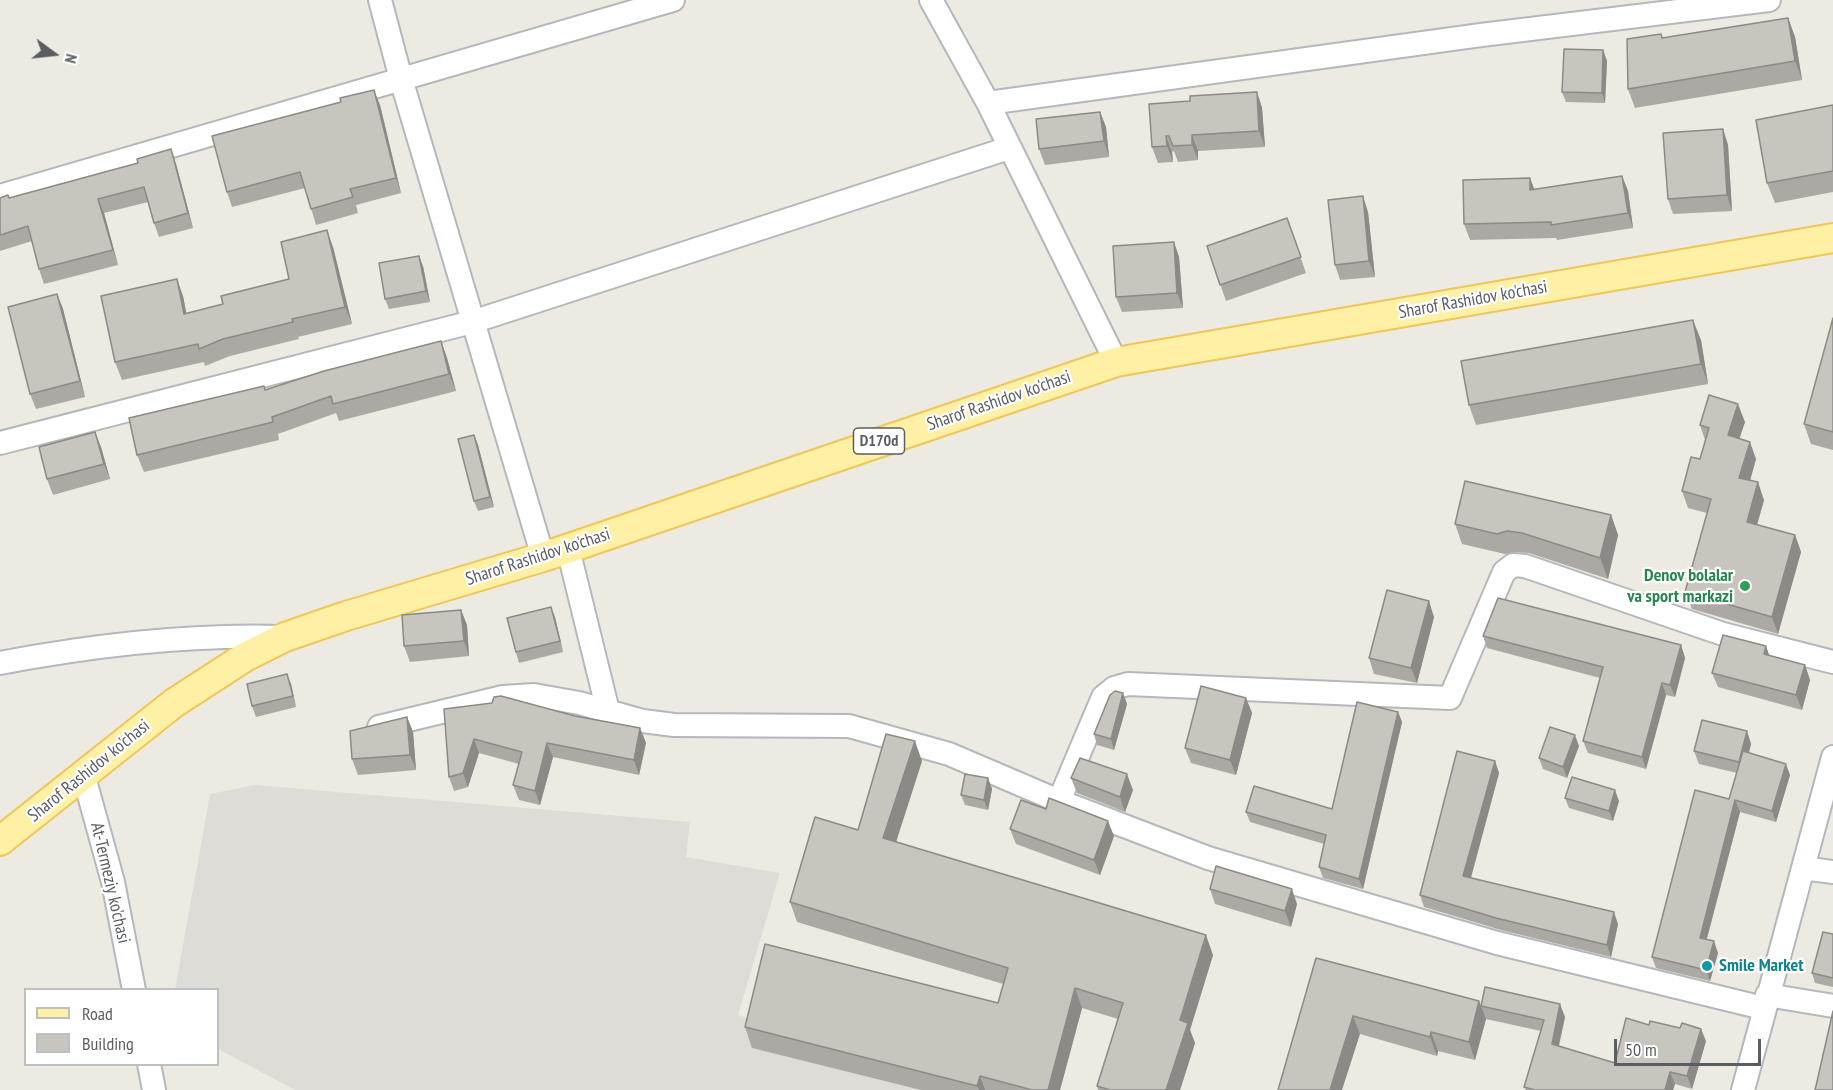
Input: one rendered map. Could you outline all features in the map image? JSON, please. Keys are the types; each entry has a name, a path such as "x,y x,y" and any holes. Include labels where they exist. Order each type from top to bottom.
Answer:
{"main road":[{"name":"Sharof Rashidov ko'chasi","path":"0,841 84,777 174,703 245,657 285,637 555,553 1116,362 1833,238"}],"street":[{"path":"380,0 472,322 555,553 608,711"},
{"path":"0,196 673,0"},
{"path":"931,0 988,103 1116,362"},
{"path":"988,103 1481,35 1769,0"},
{"path":"0,443 472,322 1009,148"},
{"path":"1059,801 1103,697 1114,688 1128,684 1450,698 1504,572 1513,565 1525,566 1723,634 1833,662"},
{"path":"0,663 91,647 159,639 223,635 285,637"},
{"path":"363,731 503,697 534,694 643,721 674,725 849,726 949,754 1059,801 1208,858 1392,914 1497,943 1765,1002 1833,1006"},
{"path":"1743,1090 1833,758"},
{"name":"At-Termeziy ko'chasi","path":"84,777 113,882 134,988"},
{"path":"1803,868 1833,872"},
{"path":"148,1066 153,1090"}],"shaded area":[{"path":"255,785 690,822 686,857 780,873 738,1015 955,1090 295,1090 219,1050 219,988 175,988 210,794"}],"building":[{"path":"1788,18 1795,61 1628,89 1627,39 1661,34 1662,38"},
{"path":"1564,49 1603,50 1602,93 1562,92"},
{"path":"374,90 396,178 350,189 353,197 311,209 300,172 227,192 212,136 341,102 340,98"},
{"path":"1257,92 1259,131 1192,135 1192,145 1173,146 1169,136 1166,136 1167,146 1152,147 1149,104 1190,101 1190,96"},
{"path":"1833,105 1833,171 1767,183 1756,120"},
{"path":"1100,112 1104,141 1039,149 1036,119"},
{"path":"1723,129 1727,195 1668,199 1663,133"},
{"path":"171,149 188,213 154,223 144,187 98,199 113,250 39,269 28,226 0,235 0,198 8,195 9,198 138,163 137,159"},
{"path":"1622,176 1628,213 1551,225 1551,222 1464,224 1463,180 1530,178 1530,190"},
{"path":"1363,196 1369,261 1335,265 1328,200"},
{"path":"1287,218 1301,257 1220,285 1207,246"},
{"path":"327,230 345,307 292,319 293,322 223,339 199,349 198,344 115,362 101,296 177,279 184,314 223,304 221,296 289,279 281,242"},
{"path":"1174,242 1177,293 1116,297 1113,246"},
{"path":"419,256 426,291 385,299 379,263"},
{"path":"57,294 80,381 30,394 8,307"},
{"path":"1833,318 1833,432 1804,424"},
{"path":"1693,320 1701,364 1469,405 1461,361"},
{"path":"441,341 449,374 333,404 331,396 272,417 273,422 137,455 129,418 264,386 265,390 324,371"},
{"path":"1709,395 1738,404 1728,435 1750,442 1739,478 1758,482 1747,522 1795,535 1772,617 1685,592 1711,499 1682,491 1691,457 1700,459 1709,428 1700,425"},
{"path":"95,432 104,464 47,479 39,447"},
{"path":"474,435 490,497 474,501 458,439"},
{"path":"1465,481 1611,515 1600,558 1522,533 1507,531 1497,534 1455,524"},
{"path":"1387,590 1429,601 1411,668 1369,658"},
{"path":"1498,598 1681,645 1670,685 1662,683 1642,757 1583,741 1603,667 1483,636"},
{"path":"551,607 560,641 516,652 507,618"},
{"path":"461,610 464,641 404,646 402,615"},
{"path":"1723,635 1766,646 1764,654 1805,665 1796,695 1712,673"},
{"path":"287,674 293,696 252,706 247,684"},
{"path":"1201,686 1246,698 1230,760 1185,748"},
{"path":"1115,691 1123,693 1111,739 1094,734 1110,695"},
{"path":"501,696 575,716 640,728 634,760 547,743 535,791 513,785 522,752 474,739 463,773 449,777 444,709 492,703 494,697"},
{"path":"1357,702 1398,712 1359,879 1319,867 1326,835 1246,812 1254,786 1332,809"},
{"path":"407,717 410,755 352,759 350,731"},
{"path":"1702,720 1747,731 1739,762 1694,751"},
{"path":"1550,727 1575,735 1563,767 1539,758"},
{"path":"886,734 915,741 883,838 1206,935 1180,1020 1188,1023 1166,1090 1110,1090 1097,1086 1123,1003 1075,988 1048,1090 1032,1090 980,1076 977,1086 745,1027 765,944 998,1003 1008,968 790,902 815,817 858,830"},
{"path":"1457,751 1495,761 1463,876 1614,912 1607,945 1496,918 1420,895"},
{"path":"1743,751 1786,764 1772,811 1735,800 1700,938 1714,941 1706,970 1652,957 1695,790 1729,799"},
{"path":"1080,758 1127,774 1120,797 1071,778"},
{"path":"965,774 988,778 984,800 961,795"},
{"path":"1572,777 1615,790 1609,811 1565,798"},
{"path":"1049,798 1108,821 1094,860 1010,829 1021,800 1046,809"},
{"path":"1216,866 1292,889 1285,911 1210,889"},
{"path":"1823,932 1833,934 1833,978 1812,973"},
{"path":"1316,958 1479,1001 1469,1042 1431,1032 1430,1037 1353,1016 1330,1090 1278,1090"},
{"path":"1485,987 1560,1004 1552,1044 1615,1063 1626,1018 1649,1025 1650,1021 1680,1028 1682,1023 1701,1029 1687,1076 1670,1072 1665,1090 1535,1090 1524,1087 1544,1020 1481,1006"},
{"path":"1833,1011 1833,1090 1815,1090 1816,1086"}],"place":[{"name":"Denov bolalar va sport markazi","path":"1745,586"},
{"name":"Smile Market","path":"1707,966"}]}
